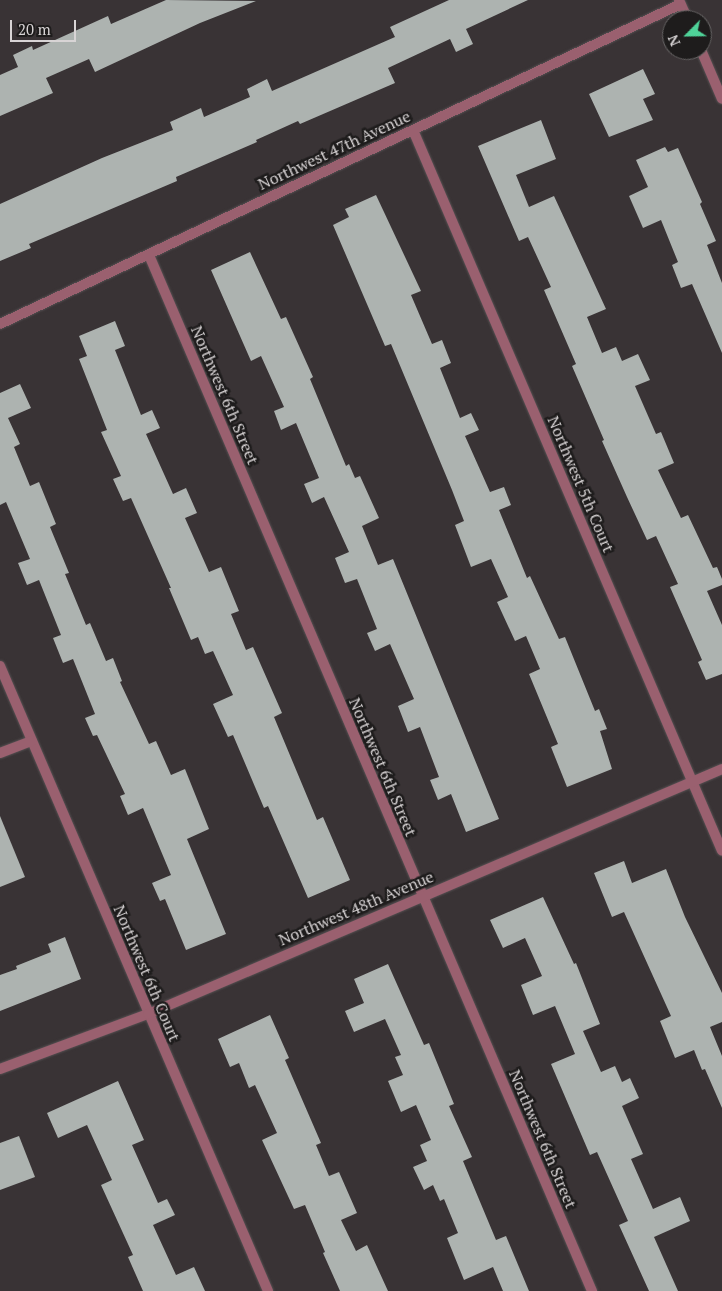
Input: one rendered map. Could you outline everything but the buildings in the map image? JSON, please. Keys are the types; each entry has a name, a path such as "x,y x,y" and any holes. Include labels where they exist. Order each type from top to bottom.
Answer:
{"street":[{"name":"Northwest 47th Avenue","path":"0,324 680,2"},
{"path":"705,60 722,99"},
{"name":"Northwest 5th Court","path":"413,130 722,851"},
{"name":"Northwest 6th Street","path":"149,254 592,1291"},
{"name":"Northwest 6th Court","path":"0,666 268,1291"},
{"path":"0,753 32,741"},
{"name":"Northwest 48th Avenue","path":"0,1069 148,1014 722,769"}]}
